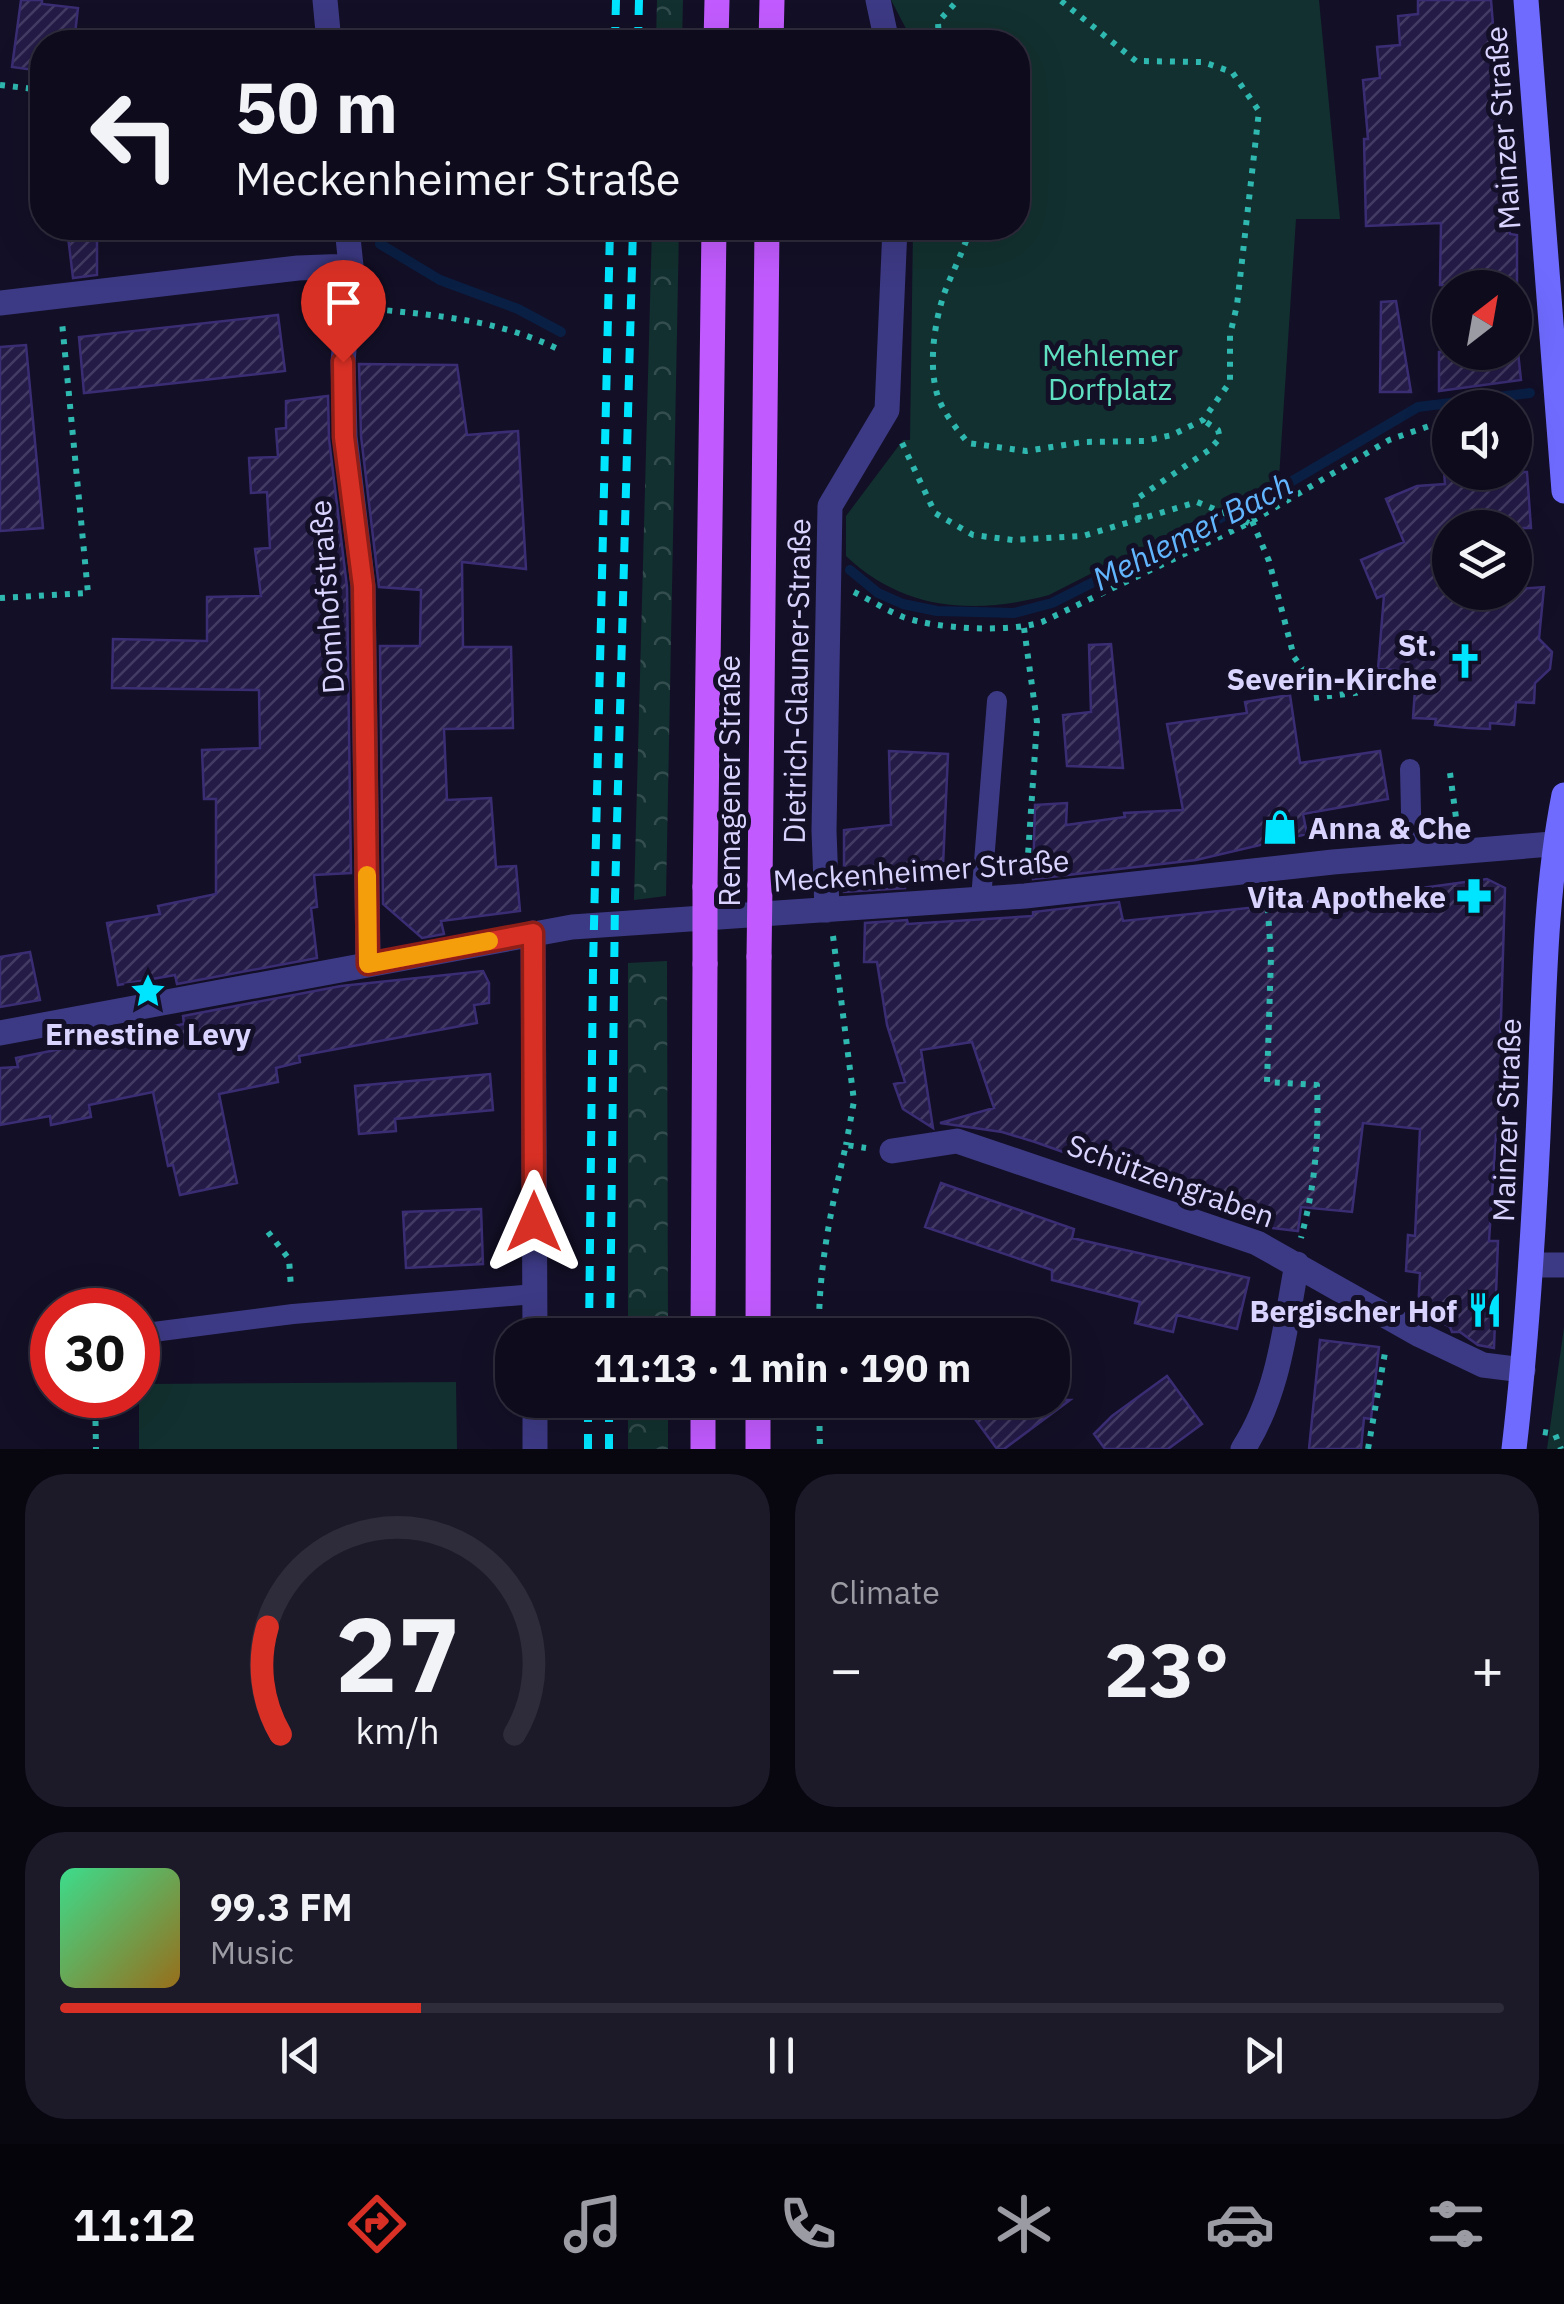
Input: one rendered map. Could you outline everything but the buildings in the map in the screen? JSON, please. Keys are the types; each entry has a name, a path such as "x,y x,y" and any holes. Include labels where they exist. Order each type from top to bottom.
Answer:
{"main road":[{"path":"716,0 716,30"},
{"path":"772,0 772,30"},
{"name":"Remagener Straße","path":"703,1318 714,240"},
{"name":"Remagener Straße","path":"758,1318 768,240"},
{"path":"703,1418 703,1449"},
{"path":"758,1418 758,1449"}],"street":[{"path":"324,0 328,30"},
{"path":"878,0 884,30"},
{"name":"Mainzer Straße","path":"1526,0 1559,383 1564,490"},
{"name":"Domhofstraße","path":"348,240 351,266 343,362 344,437 363,586 368,964"},
{"name":"Dietrich-Glauner-Straße","path":"828,910 824,830 830,506 886,410 894,240"},
{"path":"0,303 298,268 351,266"},
{"name":"Mainzer Straße","path":"1514,1449 1533,1265 1547,930 1564,795"},
{"name":"Meckenheimer Straße","path":"0,1033 572,927 1025,896 1559,843"},
{"path":"533,933 535,1318"},
{"name":"Schützengraben","path":"892,1151 957,1141 1257,1242 1483,1365 1523,1370"},
{"path":"1243,1449 1255,1431 1274,1381 1297,1264"},
{"path":"1533,1265 1564,1266"},
{"path":"535,1418 535,1449"}],"lane":[{"path":"981,899 996,701"},
{"path":"1410,769 1412,855"},
{"path":"160,1331 293,1314 535,1294"}],"path":[{"path":"938,30 938,22 958,0"},
{"path":"965,240 944,293 934,352 937,394 951,422 968,443 1026,451 1172,435 1203,420 1230,382 1230,335 1244,252 1259,111 1232,72 1203,62 1136,61 1060,0"},
{"path":"0,85 30,89"},
{"path":"0,598 88,593 60,296"},
{"path":"348,306 464,318 525,333 560,350"},
{"path":"886,410 935,512 973,535 1013,540 1083,536 1198,502 1251,522 1269,561 1294,657 1316,687"},
{"path":"1139,520 1135,500 1210,450 1220,438 1218,430 1203,420"},
{"path":"853,591 904,617 946,625 1024,628 1251,522 1389,440 1432,425"},
{"path":"1024,628 1037,722 1025,896"},
{"path":"1314,698 1362,692"},
{"path":"1450,773 1462,851"},
{"path":"1266,870 1271,957 1267,1082 1317,1085 1319,1139 1314,1192 1297,1264"},
{"path":"818,1318 826,1229 854,1101 828,910"},
{"path":"846,1145 892,1151"},
{"path":"268,1232 288,1258 293,1314"},
{"path":"1368,1449 1391,1318"},
{"path":"95,1418 96,1449"},
{"path":"819,1418 820,1449"}],"green space":[{"path":"657,0 683,0 682,30 656,30"},
{"name":"Mehlemer Dorfplatz","path":"891,0 1319,0 1340,219 1296,219 1279,478 1049,595 994,605 942,604 892,588 846,556 846,516 903,440 910,440 913,240 1030,240 1030,30 907,30"},
{"path":"652,240 679,240 666,896 634,900"},
{"path":"667,961 668,1318 628,1318 628,963"},
{"path":"1564,1327 1564,1449 1547,1449"},
{"path":"456,1382 457,1449 139,1449 139,1418 160,1418 160,1384"},
{"path":"628,1418 668,1418 668,1449 628,1449"}],"waterway":[{"name":"Mehlemer Bach","path":"380,244 440,280 518,309 561,332"},
{"name":"Mehlemer Bach","path":"850,570 878,593 903,604 937,611 1014,613 1052,603 1282,487 1418,407 1432,405"}],"railway":[{"path":"615,30 616,0"},
{"path":"638,30 639,0"},
{"path":"589,1318 610,240"},
{"path":"610,1318 615,897 633,240"},
{"path":"588,1418 588,1449"},
{"path":"609,1418 609,1449"}],"slow traffic":[{"path":"367,875 368,964 489,941"}],"place":[{"name":"St. Severin-Kirche","path":"1465,661"},
{"name":"Anna & Che","path":"1280,827"},
{"name":"Vita Apotheke","path":"1474,896"},
{"name":"Ernestine Levy","path":"148,991"},
{"name":"Bergischer Hof","path":"1485,1310"}],"route":[{"path":"343,362 344,437 363,586 368,964 533,933 534,1222"}]}
